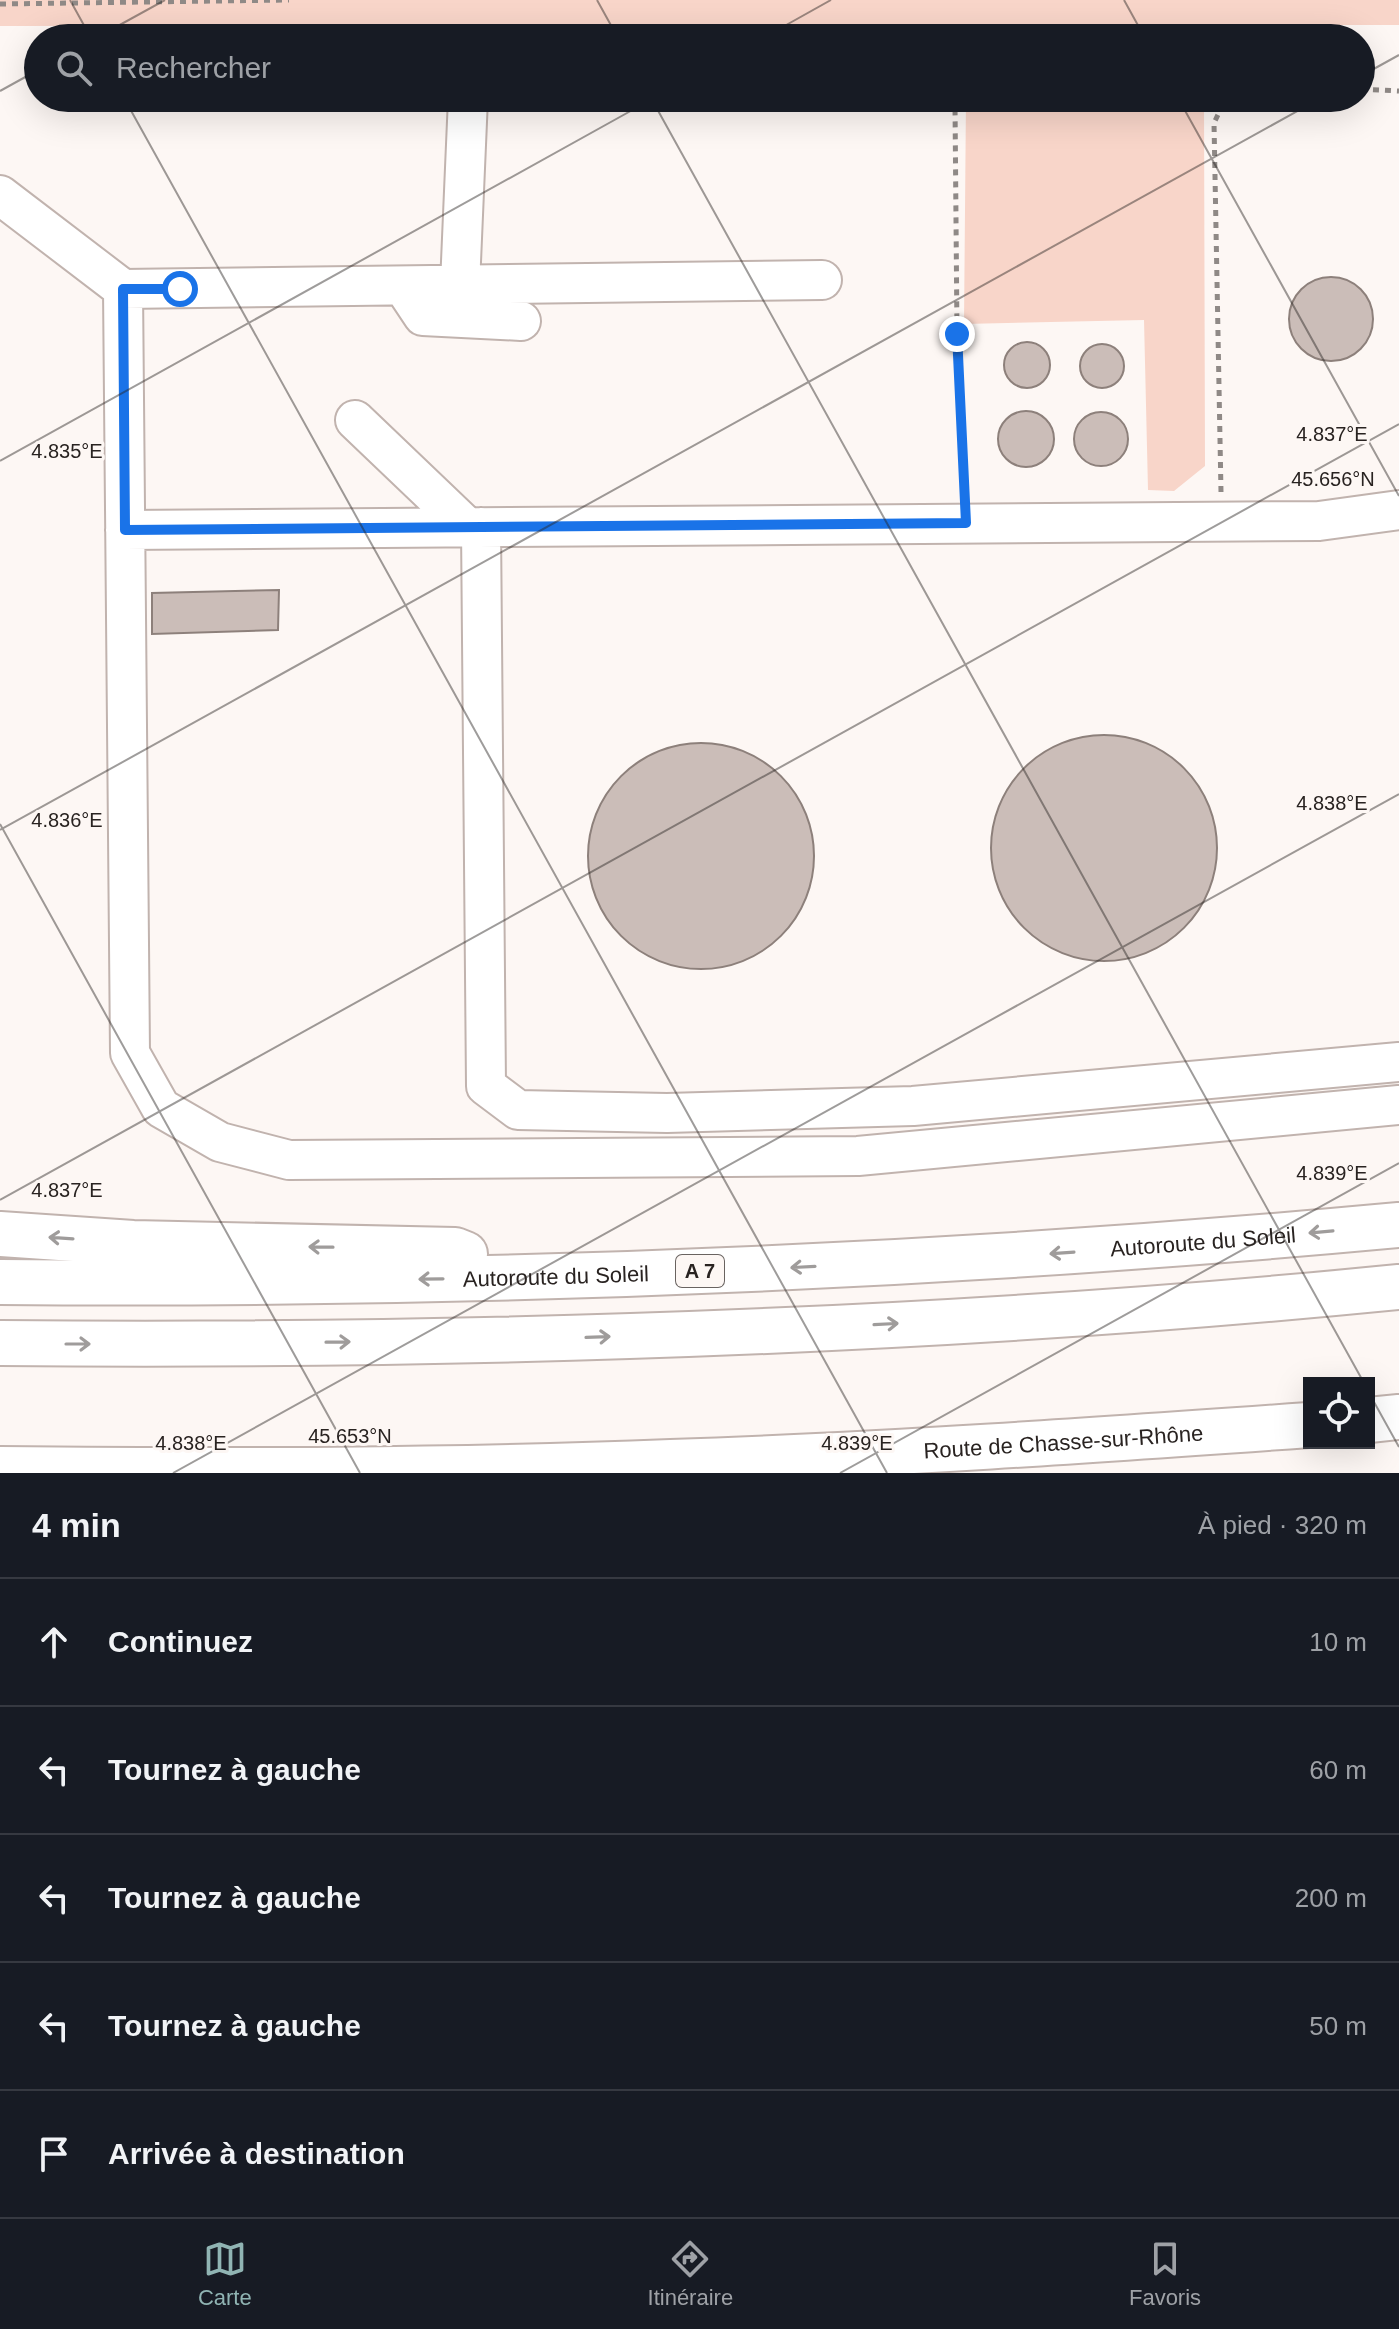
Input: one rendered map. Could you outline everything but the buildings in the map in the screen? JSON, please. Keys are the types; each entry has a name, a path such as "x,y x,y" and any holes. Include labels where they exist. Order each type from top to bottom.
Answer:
{"main road":[{"name":"Autoroute du Soleil","path":"0,1282 317,1282 797,1267 1046,1254 1399,1225"},
{"path":"0,1234 133,1243 455,1250 527,1277"},
{"path":"0,1343 538,1339 729,1332 1048,1314 1399,1287"},
{"path":"1375,1419 1399,1417"},
{"name":"Route de Chasse-sur-Rhône","path":"0,1469 265,1470 673,1462 1022,1445 1303,1425"}],"street":[{"path":"460,285 467,112"},
{"path":"0,195 123,289 822,280"},
{"path":"403,286 423,316 521,321"},
{"path":"123,289 130,1053 161,1108 220,1142 289,1160 858,1156 1399,1105"},
{"path":"355,420 474,527 486,1086 518,1110 667,1113 913,1106 1399,1062"},
{"path":"125,530 1319,521 1399,510"}],"path":[{"path":"0,4 289,0"},
{"path":"1375,90 1399,91"},
{"path":"955,112 957,334 966,523"},
{"path":"1219,112 1214,123 1222,521"}],"shaded area":[{"path":"0,0 1399,0 1399,25 0,26"},
{"path":"966,112 1204,112 1205,466 1174,491 1148,490 1144,320 964,324"}],"route":[{"path":"180,289 123,289 125,530 966,523 957,334"}]}
